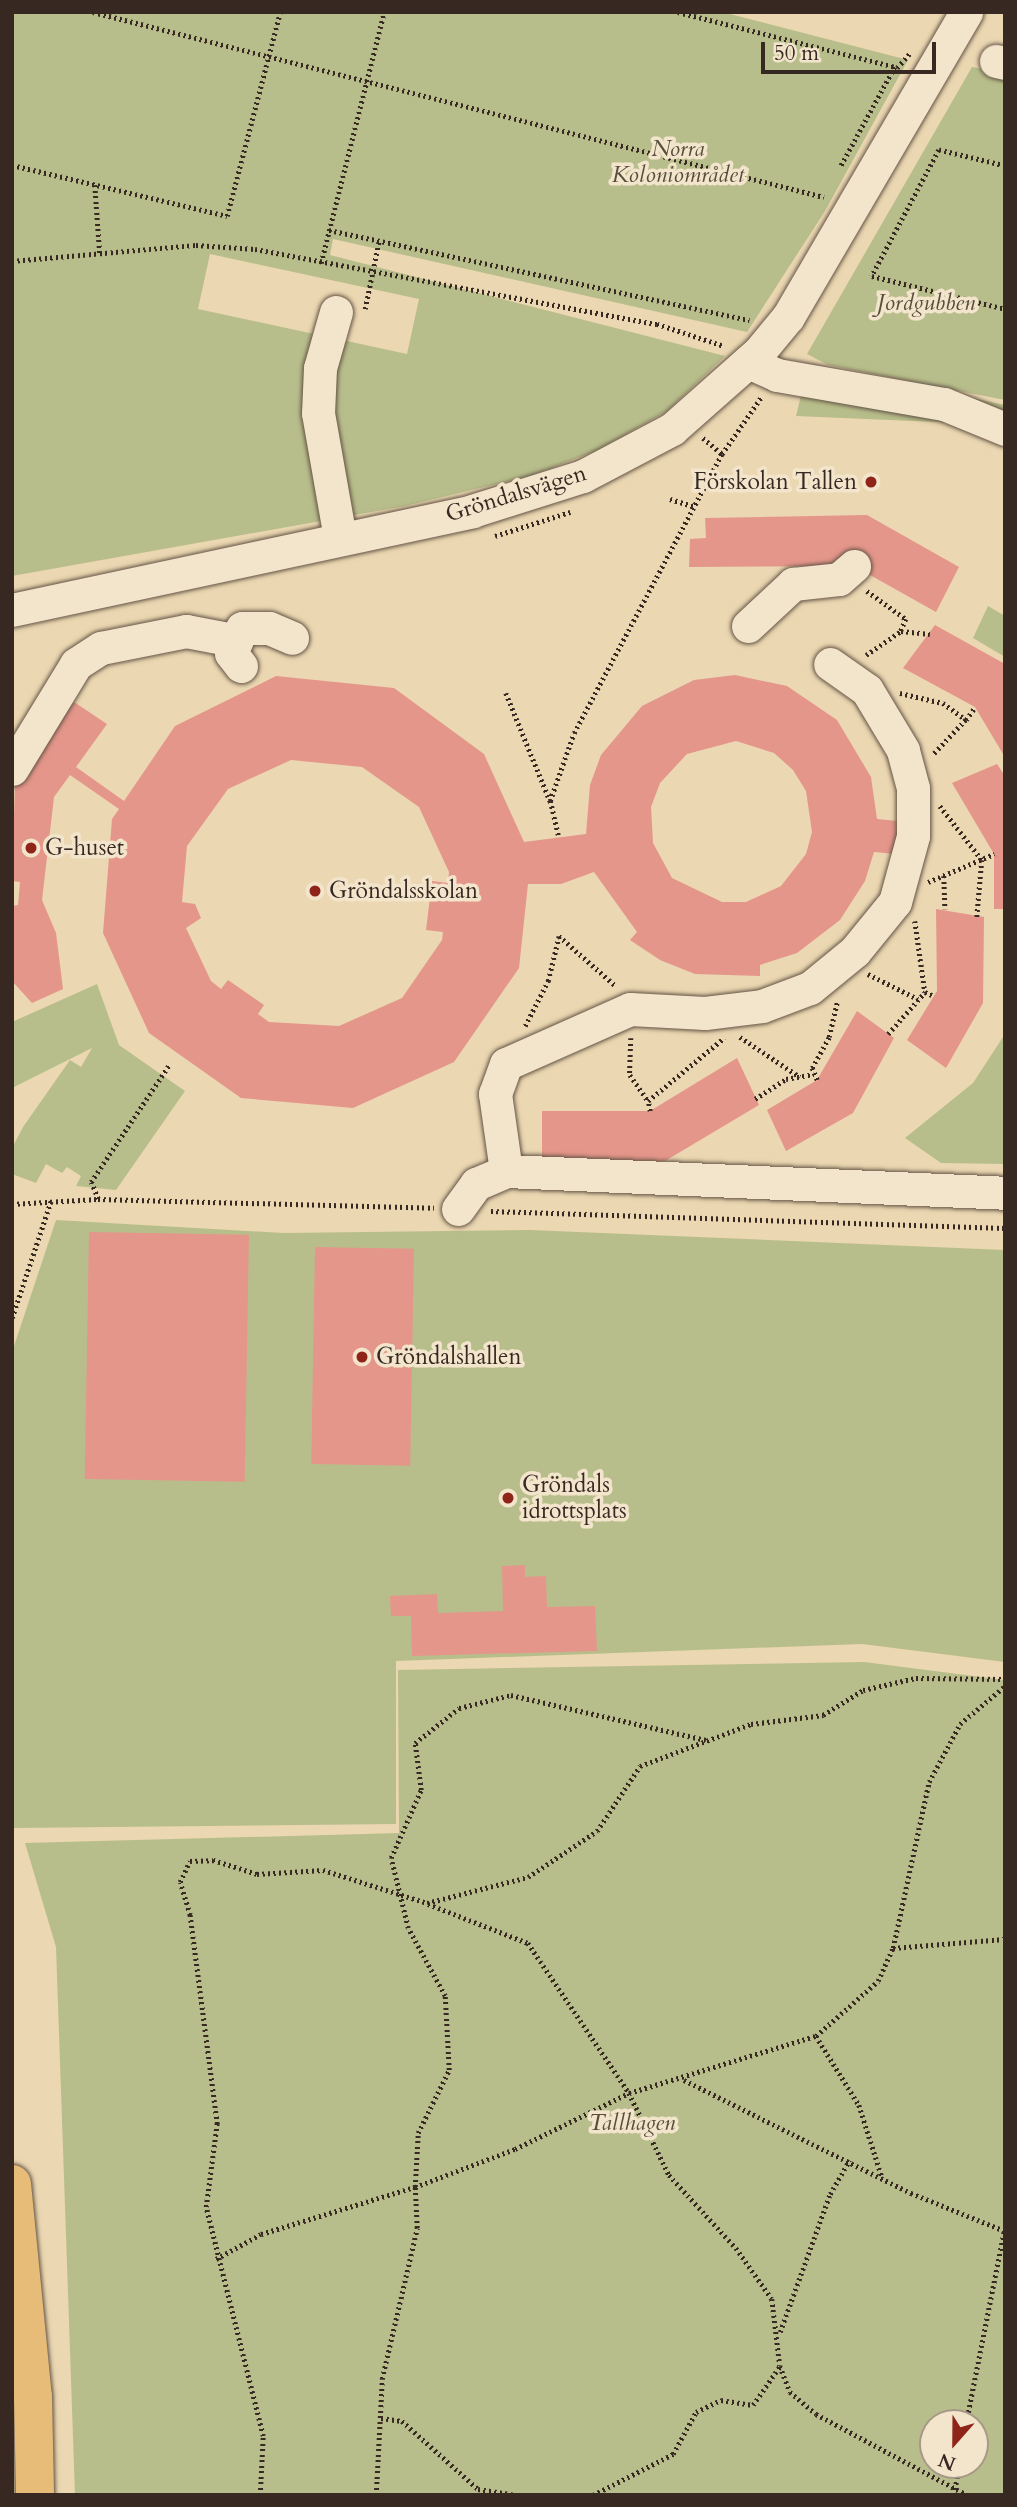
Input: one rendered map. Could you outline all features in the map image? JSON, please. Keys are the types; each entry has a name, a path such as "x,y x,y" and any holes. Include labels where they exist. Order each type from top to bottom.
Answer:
{"main road":[{"path":"12,2183 21,2306 33,2397 35,2495"},
{"path":"15,2495 21,2306"}],"street":[{"name":"Gröndalsvägen","path":"12,610 472,511 583,476 672,429 763,369 788,317 966,12"},
{"path":"340,538 318,413 320,368 350,314"},
{"path":"763,369 944,404 1005,429"},
{"path":"748,626 793,584 839,579 854,566"},
{"path":"12,769 76,663 101,648 186,631 237,653 242,628 269,628 292,638"},
{"path":"506,1171 495,1094 506,1064 630,1009 705,1013 762,1006 810,988 837,966 900,888 913,836 912,783 903,750 874,699 834,669"},
{"path":"458,1209 476,1184 506,1171 1005,1193"}],"path":[{"path":"93,12 824,197"},
{"path":"12,164 227,216 280,12"},
{"path":"321,262 384,12"},
{"path":"678,12 895,67 837,173"},
{"path":"1005,166 939,150 872,276 1005,309"},
{"path":"95,184 100,254"},
{"path":"817,208 830,185"},
{"path":"328,230 752,321 759,310"},
{"path":"350,314 373,273 379,241"},
{"path":"12,261 196,245 321,262 657,324 708,337 763,369 722,454 574,733 550,802"},
{"path":"703,438 722,454"},
{"path":"670,499 694,506"},
{"path":"854,566 871,599 906,619 901,631"},
{"path":"834,669 901,631 930,634"},
{"path":"874,699 908,691 966,720"},
{"path":"506,693 550,802 558,835"},
{"path":"975,707 912,783 952,815 982,860 976,917"},
{"path":"925,992 918,925 900,888 944,876 994,853"},
{"path":"944,876 945,909"},
{"path":"755,1099 800,1077 816,1077 838,999 837,966 918,999"},
{"path":"925,992 934,996"},
{"path":"887,1034 925,992"},
{"path":"650,1111 648,1101 713,1052 733,1027 743,1042 800,1077"},
{"path":"98,1199 91,1182 169,1065"},
{"path":"12,1204 98,1199 1005,1228"},
{"path":"12,1318 51,1201"},
{"path":"427,1903 528,1877 597,1831 640,1766 707,1740 751,1724 823,1715 863,1690 916,1678 1005,1679"},
{"path":"216,2259 261,2234 415,2187 515,2149 629,2093 684,2080 816,2036 878,1981 892,1948 929,1782 960,1724 1005,1686"},
{"path":"376,2495 382,2379 417,2228 415,2187 418,2133 449,2070 445,1996 397,1896 391,1858 421,1790 415,1742 459,1708 510,1695 707,1740"},
{"path":"260,2495 263,2436 216,2259 206,2207 217,2124 190,1914 180,1882 190,1861 214,1860 257,1874 323,1870 397,1896 427,1903 528,1942 629,2093 669,2175 736,2248 772,2299 780,2332 780,2366 790,2392 816,2414 954,2493 967,2495"},
{"path":"892,1948 1005,1939"},
{"path":"816,2036 859,2105 883,2178"},
{"path":"684,2080 883,2178 1004,2231 968,2409"},
{"path":"780,2332 830,2194 850,2160"},
{"path":"593,2495 673,2454 696,2412 721,2400 753,2405 780,2366"},
{"path":"381,2418 402,2421 478,2489 514,2495"}],"green space":[{"name":"Norra Koloniområdet","path":"12,12 722,12 908,60 825,211 747,332 333,239 330,255 725,356 667,411 598,450 530,476 405,506 12,576","holes":["210,254 419,299 407,354 198,309"]},
{"name":"Jordgubben","path":"972,67 1005,73 1005,400 828,365 807,354"},
{"path":"803,387 946,392 1005,405 1005,447 960,423 796,416"},
{"path":"988,606 1005,616 1005,657 973,638"},
{"path":"97,984 119,1045 185,1091 116,1190 76,1186 81,1176 67,1167 62,1173 46,1164 36,1183 12,1174 12,1148 23,1127 70,1060 81,1067 92,1048 12,1088 12,1022"},
{"path":"1005,1034 1005,1164 941,1163 905,1138 973,1083"},
{"name":"Gröndals idrottsplats","path":"56,1220 283,1233 530,1230 1005,1250 1005,1662 862,1644 396,1661 396,1824 14,1828 12,1352"},
{"name":"Tallhagen","path":"864,1662 1005,1680 1005,2495 75,2495 56,1947 25,1843 399,1833 398,1670"}],"building":[{"path":"867,515 959,567 936,612 854,566 689,567 690,539 706,538 705,518"},
{"path":"935,625 1005,664 1003,754 975,707 903,668"},
{"path":"735,675 787,686 837,720 871,777 877,819 898,821 895,854 874,852 865,881 840,920 797,953 760,965 760,976 695,974 660,960 630,940 637,932 594,872 561,884 528,884 519,968 454,1062 353,1108 241,1098 149,1033 103,933 112,819 119,809 70,775 54,797 42,900 56,933 63,989 32,1003 12,981 12,906 18,905 20,882 12,881 15,783 74,702 107,724 76,767 124,801 175,726 276,676 394,688 484,754 524,842 586,834 590,785 601,755 642,706 694,680","holes":["736,741 774,753 793,770 806,791 812,832 806,854 781,886 746,902 722,902 672,878 653,843 651,807 660,783 687,754","291,760 362,767 419,807 449,872 448,883 432,881 426,930 443,932 442,940 402,998 339,1026 269,1022 258,1014 264,1005 228,980 221,989 211,981 186,928 201,918 195,904 182,902 187,846 228,789"]},
{"path":"997,764 1005,776 1005,909 994,909 994,854 952,783"},
{"path":"936,909 984,917 983,1003 946,1068 907,1040 937,991"},
{"path":"857,1011 894,1038 853,1113 786,1151 767,1110 817,1080"},
{"path":"737,1058 759,1105 665,1161 542,1162 542,1111 650,1111"},
{"path":"89,1232 249,1235 245,1482 85,1479"},
{"name":"Gröndalshallen","path":"315,1247 414,1249 410,1466 311,1464"},
{"path":"525,1565 525,1577 546,1576 547,1607 595,1606 597,1651 412,1656 411,1616 391,1616 390,1596 437,1594 438,1613 503,1611 502,1566"}],"place":[{"name":"Förskolan Tallen","path":"871,482"},
{"name":"G-huset","path":"31,848"},
{"name":"Gröndalsskolan","path":"315,891"},
{"name":"Gröndalshallen","path":"362,1357"},
{"name":"Gröndals idrottsplats","path":"508,1498"}]}
